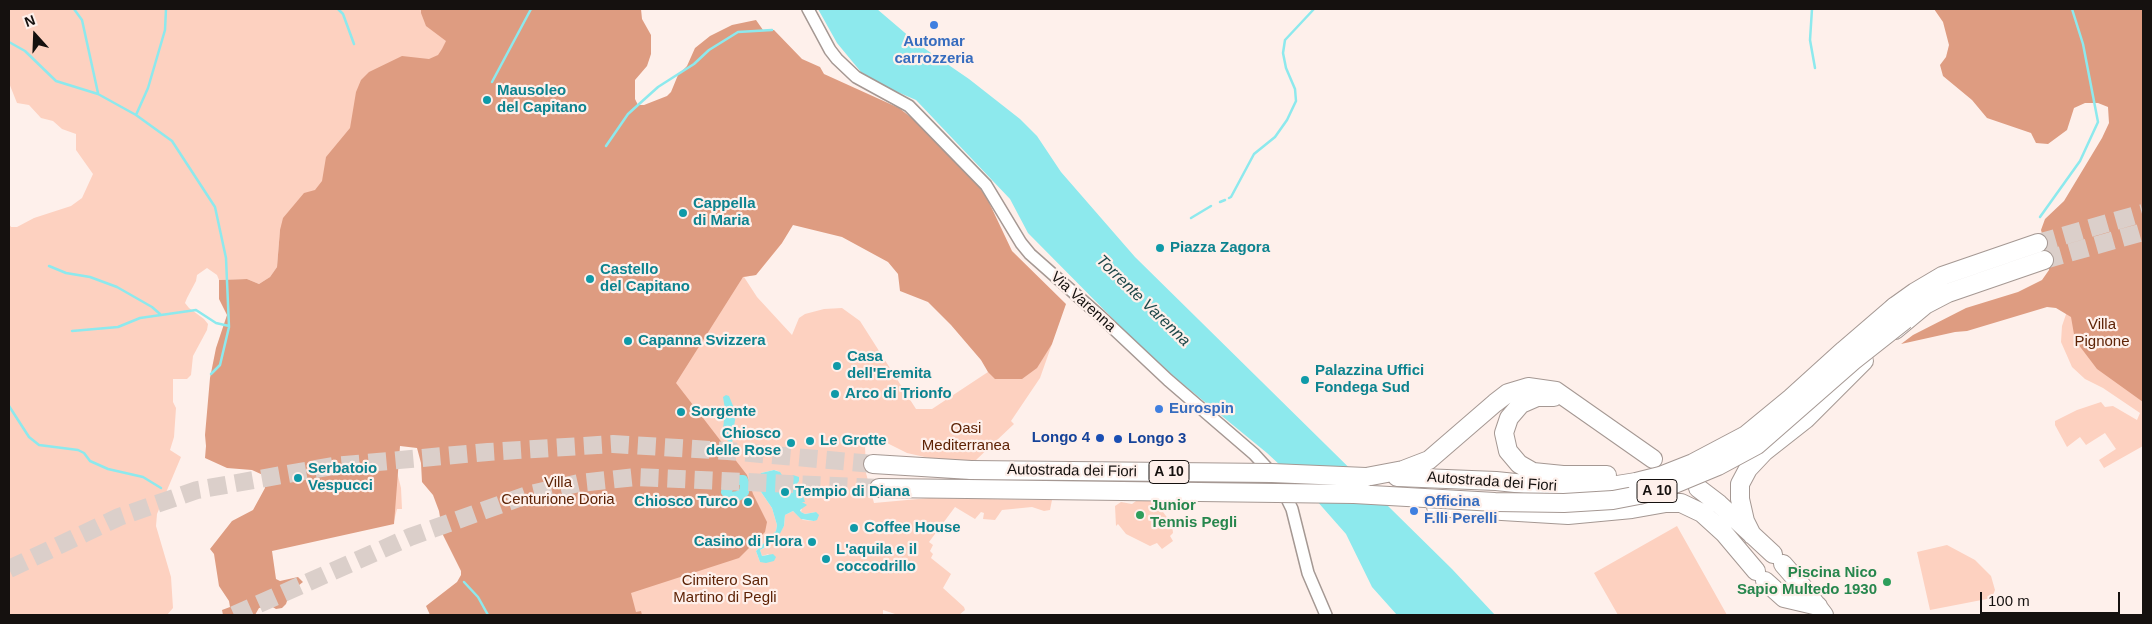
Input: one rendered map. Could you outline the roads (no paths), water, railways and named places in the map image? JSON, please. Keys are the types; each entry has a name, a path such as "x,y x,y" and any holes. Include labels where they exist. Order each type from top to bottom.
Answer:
{"highway":[{"name":"Autostrada dei Fiori","path":"879,488 1354,494 1564,504 1612,500 1665,488 1718,466 1757,445 1900,313 1915,292 1942,276 2038,243"},
{"name":"Autostrada dei Fiori","path":"873,464 972,470 1272,473 1481,480 1563,488 1611,486 1633,477 1660,476 1693,463 1746,434 1791,398 1844,350 1900,313 1925,305 1948,293 2044,260"},
{"path":"1752,535 1745,521 1741,506 1740,484 1748,469 1764,452 1806,419 1900,313"},
{"path":"1366,476 1403,470 1429,460 1508,393 1528,387 1556,391 1653,459"},
{"path":"1564,397 1537,397 1521,404 1509,418 1504,433 1508,451 1519,464 1533,472 1633,477"},
{"path":"1698,488 1719,504 1778,559 1821,611"},
{"path":"1354,494 1418,505 1568,515 1632,509 1666,502 1680,503 1702,513 1724,533 1760,576 1784,598 1821,611"},
{"path":"1719,504 1724,533"}],"street":[{"name":"Via Varenna","path":"808,9 837,60 856,77 909,106 986,185 1021,243 1030,254 1168,380 1254,454 1278,480 1292,509 1308,573 1326,615"}],"water":[{"name":"Torrente Varenna","path":"818,9 877,9 918,44 969,79 1020,119 1037,136 1061,172 1135,257 1452,569 1495,615 1397,615 1372,587 1346,534 1309,492 1267,453 1178,380 1130,336 1028,233 1010,199 916,100 886,87 861,72 837,43"},
{"path":"729,396 736,413 734,427 730,430 732,442 726,439 723,430 725,409 723,397"},
{"path":"774,470 780,472 784,478 789,478 793,475 799,477 796,485 805,492 803,496 805,502 802,502 807,505 800,510 801,512 805,514 816,512 819,515 817,520 814,521 801,519 793,511 785,515 784,526 776,541 760,550 762,556 773,554 776,557 774,561 766,563 760,562 756,551 776,531 777,525 772,508 759,489 758,478 761,473"}],"waterway":[{"path":"74,9 82,20 98,93"},
{"path":"136,115 148,88 165,30 166,9"},
{"path":"338,9 343,14 354,44"},
{"path":"492,82 531,9"},
{"path":"1229,198 1254,154 1275,137 1287,120 1296,101 1295,89 1286,68 1283,53 1285,40 1314,9"},
{"path":"1812,9 1810,40 1815,68"},
{"path":"2040,217 2080,161 2098,122 2083,44 2072,9"},
{"path":"606,146 628,114 658,87 694,64 709,50 738,32 772,30"},
{"path":"9,42 25,51 56,81 98,94 136,115 172,141 215,207 226,258 229,327 220,365 211,374"},
{"path":"1220,202 1225,200"},
{"path":"1191,218 1211,206"},
{"path":"49,266 66,273 90,277 117,287 152,307 160,314"},
{"path":"72,331 118,327 140,318 196,310 216,323 229,326"},
{"path":"9,406 29,437 39,445 78,450 84,453 90,461 108,469 143,477 161,488"},
{"path":"733,480 743,480 745,485 744,492 738,496 730,497 726,492 733,480"},
{"path":"464,582 478,597 488,615"}],"tunnel":[{"path":"2038,243 2143,213"},
{"path":"2044,260 2143,232"},
{"path":"9,569 119,517 197,490 333,466 488,452 613,444 728,451 873,464"},
{"path":"234,615 410,537 527,495 579,483 636,477 879,488"}],"place":[{"name":"Automar carrozzeria","path":"934,25"},
{"name":"Mausoleo del Capitano","path":"487,100"},
{"name":"Cappella di Maria","path":"683,213"},
{"name":"Piazza Zagora","path":"1160,248"},
{"name":"Castello del Capitano","path":"590,279"},
{"name":"Capanna Svizzera","path":"628,341"},
{"name":"Casa dell'Eremita","path":"837,366"},
{"name":"Palazzina Uffici Fondega Sud","path":"1305,380"},
{"name":"Arco di Trionfo","path":"835,394"},
{"name":"Eurospin","path":"1159,409"},
{"name":"Sorgente","path":"681,412"},
{"name":"Longo 4","path":"1100,438"},
{"name":"Longo 3","path":"1118,439"},
{"name":"Le Grotte","path":"810,441"},
{"name":"Chiosco delle Rose","path":"791,443"},
{"name":"Serbatoio Vespucci","path":"298,478"},
{"name":"Tempio di Diana","path":"785,492"},
{"name":"Chiosco Turco","path":"748,502"},
{"name":"Officina F.lli Perelli","path":"1414,511"},
{"name":"Junior Tennis Pegli","path":"1140,515"},
{"name":"Coffee House","path":"854,528"},
{"name":"Casino di Flora","path":"812,542"},
{"name":"L'aquila e il coccodrillo","path":"826,559"},
{"name":"Piscina Nico Sapio Multedo 1930","path":"1887,582"}],"park label":[{"name":"Villa Pignone","path":"2102,334"},
{"name":"Oasi Mediterranea","path":"966,438"},
{"name":"Villa Centurione Doria","path":"558,492"},
{"name":"Cimitero San Martino di Pegli","path":"725,590"}]}
